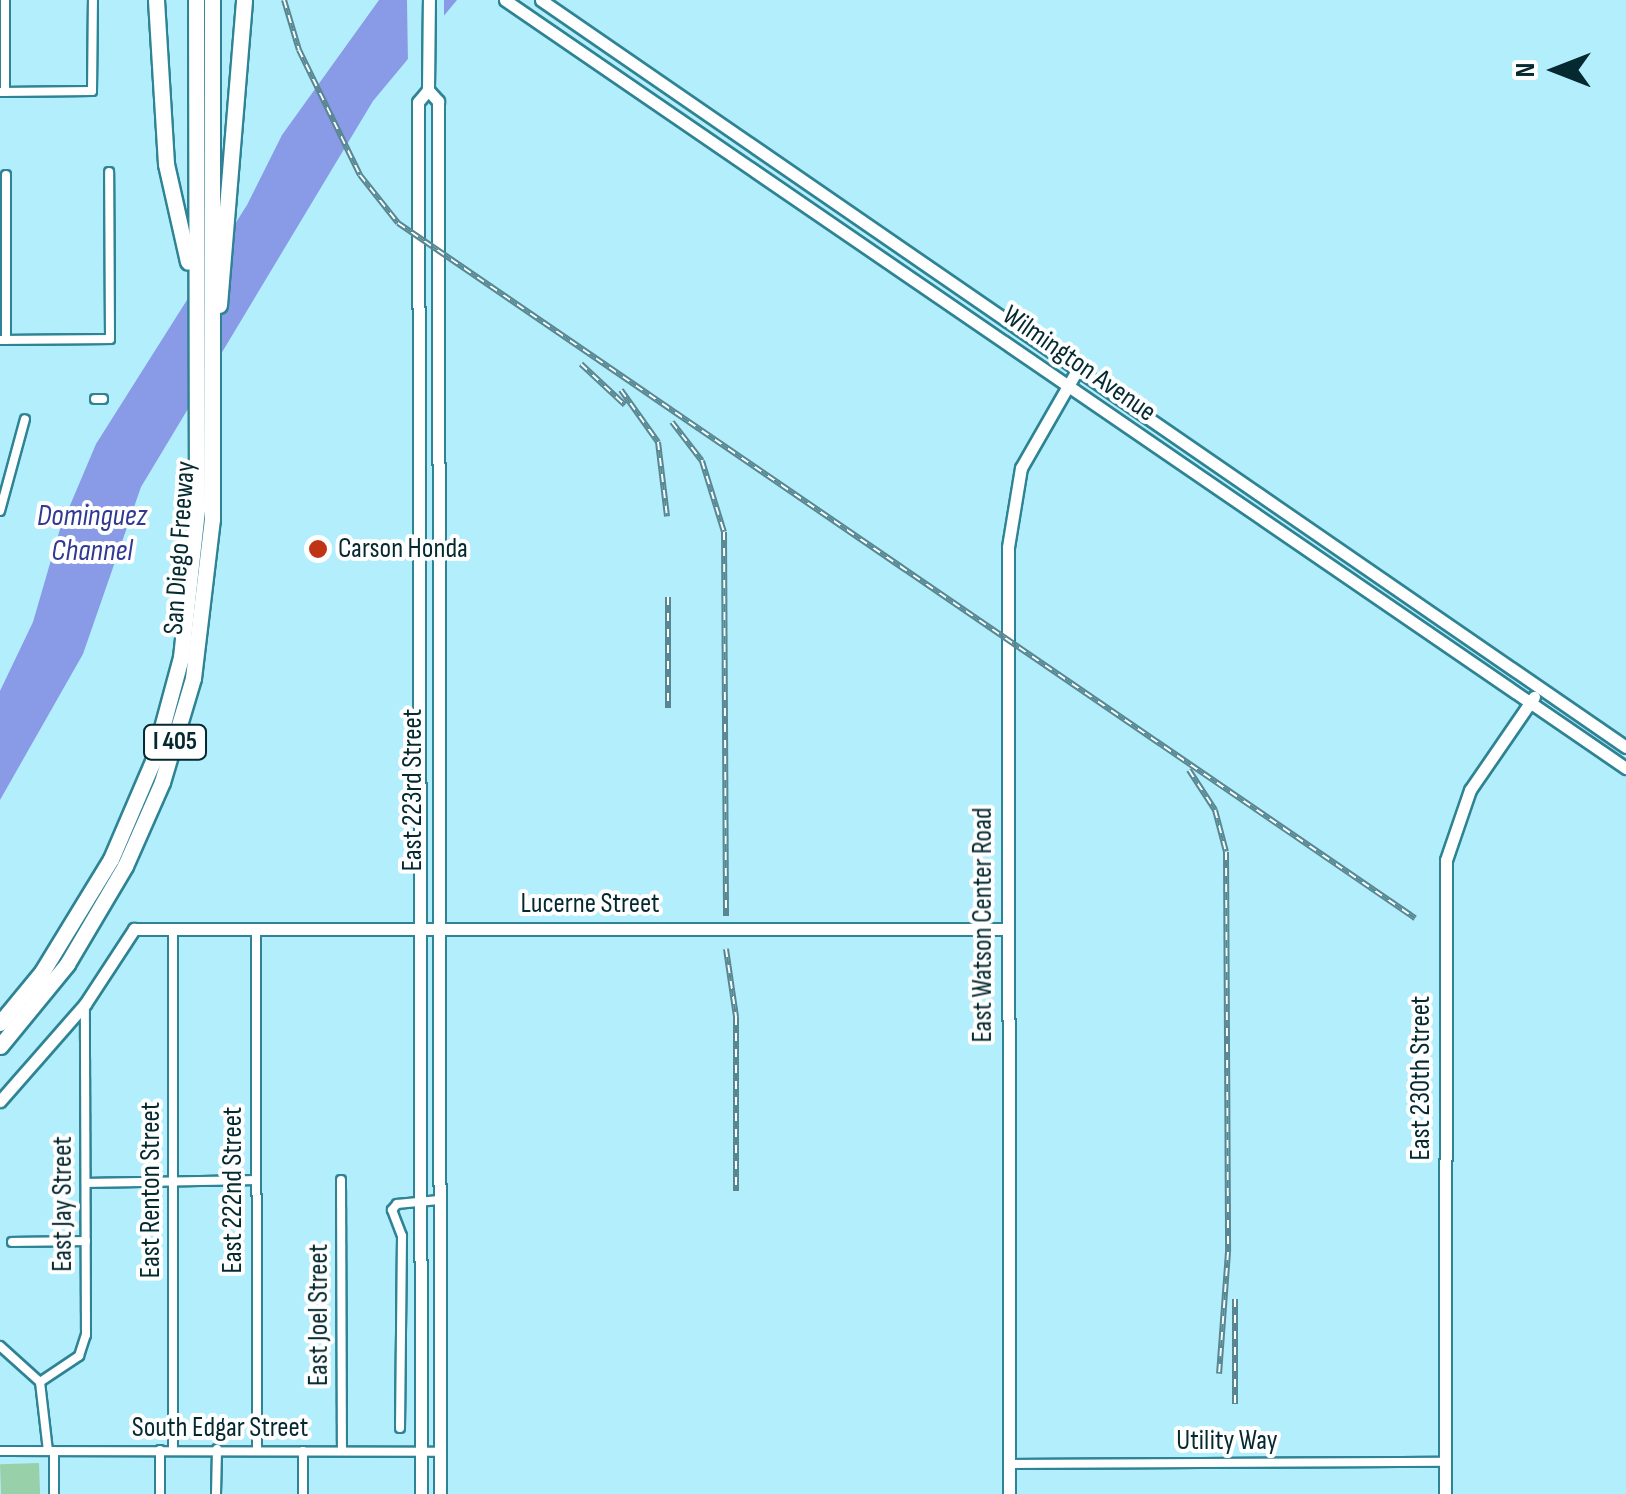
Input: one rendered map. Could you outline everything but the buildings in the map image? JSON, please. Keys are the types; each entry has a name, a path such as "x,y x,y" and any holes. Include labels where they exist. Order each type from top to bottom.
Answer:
{"highway":[{"path":"156,0 166,164 188,262"},
{"name":"San Diego Freeway","path":"0,1009 86,886 148,747 179,619 195,421 188,262 186,0"},
{"path":"0,1023 90,898 158,748 189,618 199,242 199,0"},
{"name":"San Diego Freeway","path":"0,1046 45,994 109,897 173,750 207,587 212,393 212,0"},
{"path":"212,348 244,0"},
{"path":"0,1031 94,905 163,750 198,583 195,421"}],"main road":[{"name":"East 223rd Street","path":"421,1494 418,102 428,90 429,0"},
{"name":"Wilmington Avenue","path":"505,0 1626,768"},
{"name":"Wilmington Avenue","path":"541,0 784,171 1626,747"},
{"name":"East 223rd Street","path":"428,90 438,101 440,1494"},
{"path":"776,184 784,171"},
{"name":"East Watson Center Road","path":"1009,1494 1012,508 1021,468 1076,372"},
{"name":"East 230th Street","path":"1445,1494 1446,860 1470,790 1540,688"},
{"name":"Lucerne Street","path":"85,1004 134,930 1008,929"},
{"path":"0,1101 85,1004"}],"street":[{"path":"5,0 3,92 92,91 92,0"},
{"path":"6,175 3,340 110,339 109,172"},
{"path":"0,511 25,418"},
{"name":"East Renton Street","path":"173,1450 174,930"},
{"name":"East 222nd Street","path":"256,930 257,1450"},
{"name":"East Jay Street","path":"40,1382 84,1347 85,1004"},
{"path":"87,1182 256,1180"},
{"name":"East Joel Street","path":"341,1180 342,1450"},
{"path":"400,1428 402,1236 392,1210 439,1200"},
{"path":"12,1242 86,1242"},
{"path":"0,1346 40,1382 54,1494"},
{"path":"216,1494 217,1449"},
{"path":"160,1450 160,1494"},
{"name":"South Edgar Street","path":"0,1451 440,1452"},
{"path":"302,1451 303,1494"},
{"name":"Utility Way","path":"1010,1464 1445,1462"}],"green space":[{"path":"39,1463 40,1494 1,1494 0,1464"}],"water":[{"name":"Dominguez Channel","path":"379,0 457,0 373,101 141,487 83,654 0,800 0,691 33,622 60,529 96,444 247,205 282,135"}],"pier":[{"path":"407,0 444,0 444,20 408,65"}],"railway":[{"path":"284,0 299,50 360,175 398,223 1415,918"},
{"path":"581,364 625,405"},
{"path":"621,390 658,442 667,516"},
{"path":"672,422 702,461 724,532 726,916"},
{"path":"668,597 668,708"},
{"path":"1189,770 1215,810 1226,852 1228,1252 1219,1374"},
{"path":"726,949 736,1017 736,1191"},
{"path":"1235,1299 1235,1404"}],"place":[{"name":"Carson Honda","path":"318,549"}]}
